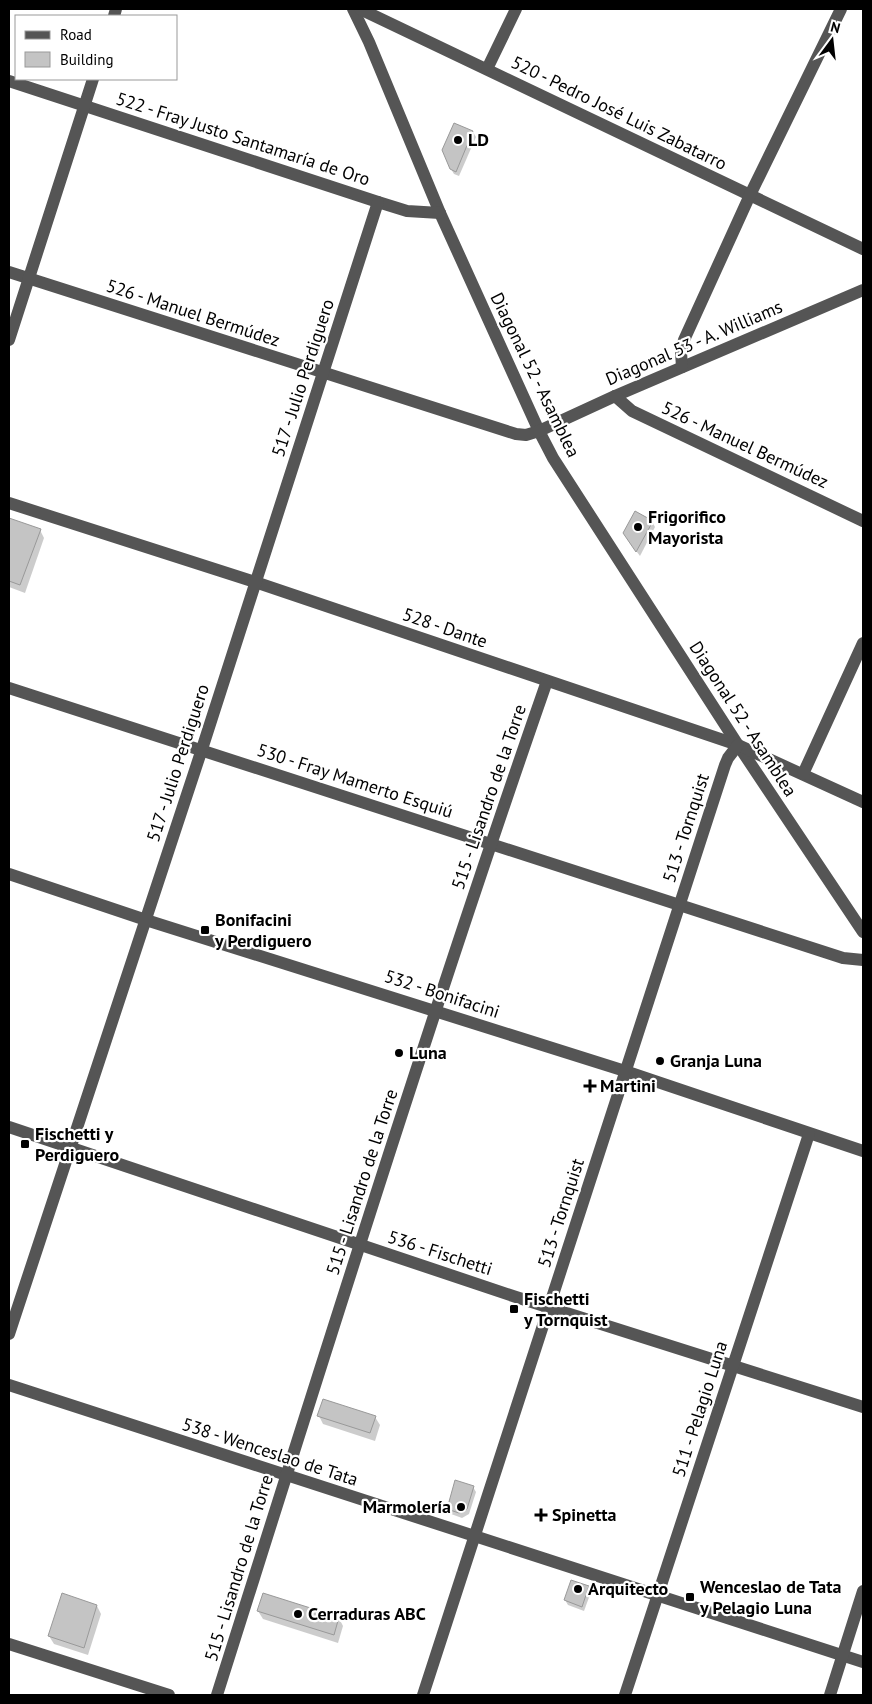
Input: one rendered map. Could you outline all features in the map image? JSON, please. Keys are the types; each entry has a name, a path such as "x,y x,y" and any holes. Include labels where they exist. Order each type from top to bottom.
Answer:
{"street":[{"name":"Diagonal 52 - Asamblea","path":"353,9 440,213 553,458 738,745 863,932"},
{"name":"520 - Pedro José Luis Zabatarro","path":"360,9 863,249"},
{"path":"487,69 516,9"},
{"path":"682,367 681,352 684,340 750,195 841,9"},
{"path":"9,340 93,80"},
{"name":"522 - Fray Justo Santamaría de Oro","path":"9,81 407,211 440,213"},
{"name":"517 - Julio Perdiguero","path":"9,1334 202,749 378,202"},
{"name":"526 - Manuel Bermúdez","path":"9,272 516,434 526,435 539,431"},
{"name":"Diagonal 53 - A. Williams","path":"539,431 615,396 863,290"},
{"name":"526 - Manuel Bermúdez","path":"615,396 632,411 863,521"},
{"name":"528 - Dante","path":"9,503 255,582 738,745 863,802"},
{"path":"803,774 863,643"},
{"name":"515 - Lisandro de la Torre","path":"217,1695 490,844 547,681"},
{"name":"530 - Fray Mamerto Esquiú","path":"9,688 843,958 863,960"},
{"name":"513 - Tornquist","path":"423,1695 728,758 738,745"},
{"name":"532 - Bonifacini","path":"9,874 146,920 626,1071 863,1151"},
{"name":"536 - Fischetti","path":"9,1126 360,1245 863,1407"},
{"name":"511 - Pelagio Luna","path":"625,1695 809,1134"},
{"name":"538 - Wenceslao de Tata","path":"9,1386 863,1662"},
{"path":"830,1695 863,1591"},
{"path":"9,1644 169,1695"}],"building":[{"name":"LD","path":"454,123 473,131 456,172 450,169 442,150"},
{"name":"Frigorifico Mayorista","path":"635,511 653,521 636,552 623,533"},
{"path":"9,518 41,529 20,585 9,581"},
{"path":"323,1399 376,1416 370,1433 317,1416"},
{"path":"455,1480 474,1486 467,1509 459,1513 447,1509"},
{"path":"571,1580 589,1586 582,1607 564,1600"},
{"path":"62,1593 97,1605 84,1648 48,1636"},
{"name":"Cerraduras ABC","path":"263,1593 339,1617 334,1635 257,1611"}],"place":[{"name":"LD","path":"458,140"},
{"name":"Frigorifico Mayorista","path":"638,527"},
{"name":"Bonifacini y Perdiguero","path":"205,930"},
{"name":"Luna","path":"399,1053"},
{"name":"Granja Luna","path":"660,1061"},
{"name":"Martini","path":"590,1086"},
{"name":"Fischetti y Perdiguero","path":"25,1144"},
{"name":"Fischetti y Tornquist","path":"514,1309"},
{"name":"Marmolería","path":"461,1507"},
{"name":"Spinetta","path":"541,1515"},
{"name":"Arquitecto","path":"578,1589"},
{"name":"Wenceslao de Tata y Pelagio Luna","path":"690,1597"},
{"name":"Cerraduras ABC","path":"298,1614"}]}
